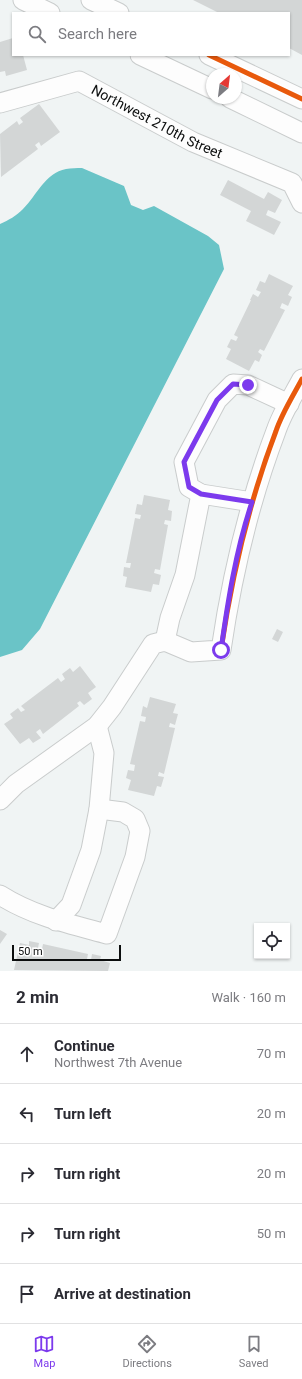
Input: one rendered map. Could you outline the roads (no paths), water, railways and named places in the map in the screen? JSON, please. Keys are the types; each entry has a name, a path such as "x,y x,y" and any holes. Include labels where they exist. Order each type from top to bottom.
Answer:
{"street":[{"path":"23,0 48,12"},
{"path":"91,0 117,12"},
{"path":"142,56 206,86"},
{"path":"211,56 302,99"},
{"name":"Northwest 210th Street","path":"0,102 79,81 193,142 292,183 302,203"},
{"path":"242,104 302,133"},
{"path":"0,800 16,784 97,726 112,707 153,644 165,641 191,652 221,650 227,607 247,518 276,429 302,379"},
{"path":"252,502 201,494 189,487 184,462 217,400 233,384 248,385 289,404"},
{"path":"165,641 170,618 185,575 201,494"},
{"path":"56,921 70,905 92,850 99,808 104,753 97,726"},
{"path":"0,895 18,906 56,921 108,934 135,857 140,831 135,819 123,812 99,808"}],"water":[{"path":"82,168 124,186 131,205 143,210 154,206 208,236 219,245 224,269 40,629 22,650 0,657 0,224 12,218 20,211 52,175 66,169"}]}
